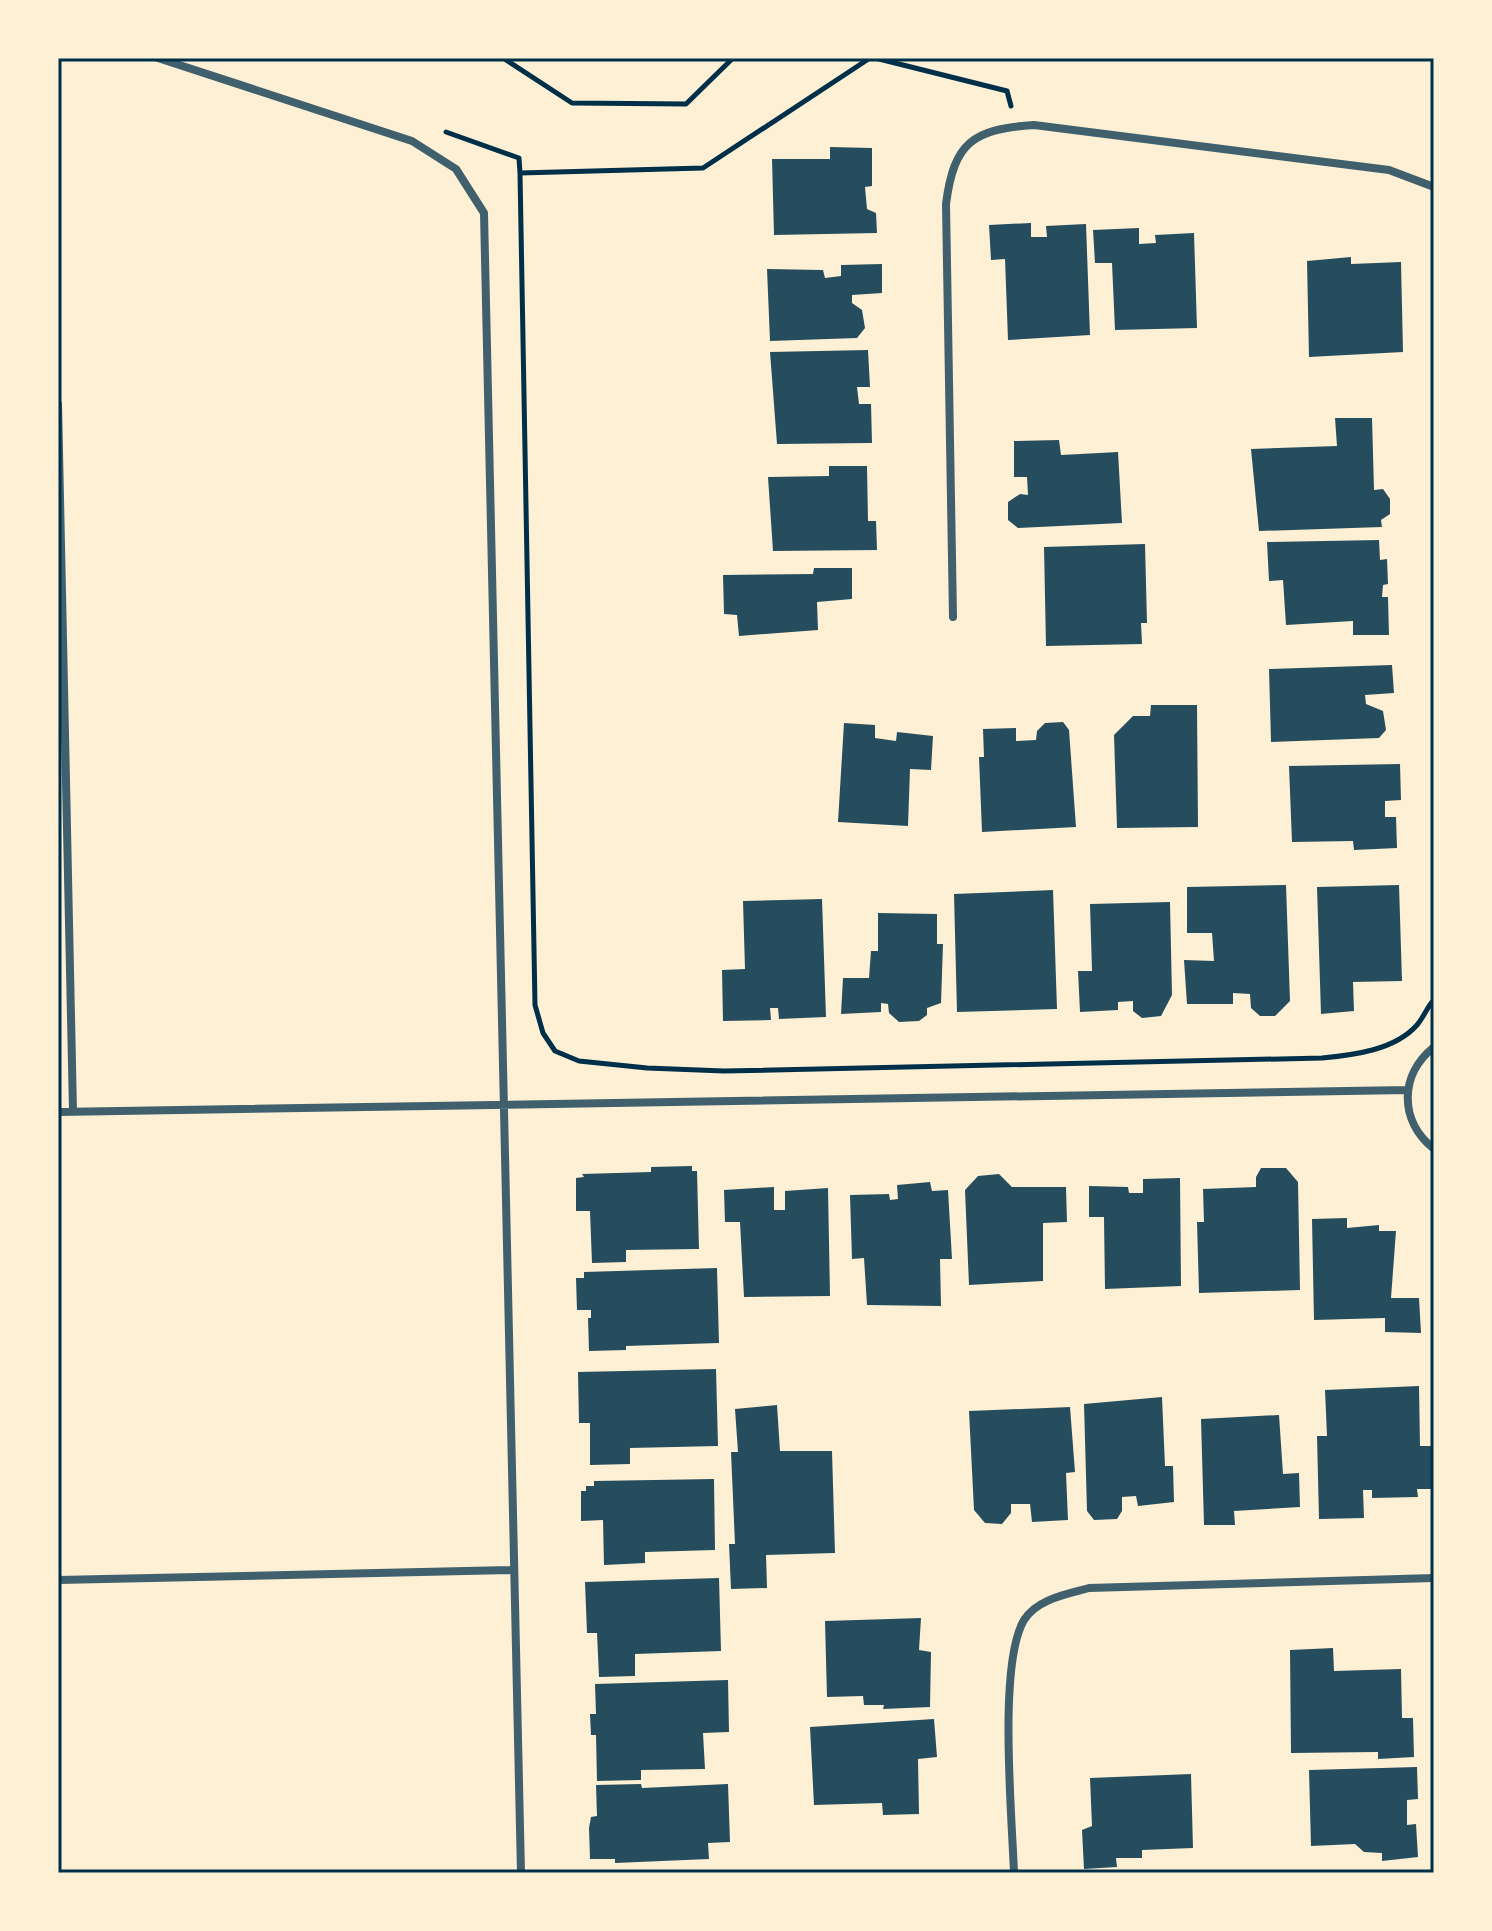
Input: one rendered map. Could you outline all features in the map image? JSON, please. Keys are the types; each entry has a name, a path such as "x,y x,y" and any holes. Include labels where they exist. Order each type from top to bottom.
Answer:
{"street":[{"path":"158,58 412,141 456,169 484,213 521,1873"},
{"path":"953,617 946,204 950,170 967,144 995,128 1034,125 1389,170 1434,187"},
{"path":"58,404 73,1111"},
{"path":"1434,1047 1413,1072 1407,1090 1407,1108 1413,1126 1434,1149"},
{"path":"58,1112 1407,1090"},
{"path":"58,1580 514,1570"},
{"path":"1014,1873 1009,1682 1013,1646 1025,1618 1049,1599 1089,1588 1434,1578"}],"path":[{"path":"503,58 572,103 686,104 733,58"},
{"path":"520,173 703,168 872,58 1007,91 1016,126"},
{"path":"432,126 519,158 535,1005 543,1033 555,1051 579,1061 724,1071 1322,1058 1344,1056 1395,1042 1418,1024 1434,1000"}],"building":[{"path":"830,147 872,148 872,186 865,187 867,209 876,213 877,233 774,235 772,159 830,159"},
{"path":"1031,223 1031,237 1047,237 1046,226 1086,224 1090,335 1008,340 1005,259 991,260 989,225"},
{"path":"1139,228 1139,244 1156,243 1155,235 1194,233 1197,328 1115,330 1112,263 1095,263 1093,230"},
{"path":"1351,257 1351,264 1401,262 1403,352 1309,357 1307,261"},
{"path":"882,264 882,293 852,295 852,303 862,310 865,328 857,338 770,341 767,269 823,270 825,278 841,276 841,265"},
{"path":"868,350 870,387 857,387 859,404 871,404 872,443 777,444 770,352"},
{"path":"1335,418 1372,418 1374,490 1383,489 1390,499 1390,514 1381,520 1382,527 1259,531 1251,449 1337,446"},
{"path":"1059,440 1061,455 1118,452 1122,523 1018,528 1008,520 1008,502 1020,494 1028,495 1027,477 1014,477 1014,441"},
{"path":"829,466 867,466 868,521 876,521 877,550 773,551 768,477 829,476"},
{"path":"1379,540 1380,560 1387,559 1388,584 1383,585 1382,597 1388,597 1389,635 1353,635 1353,621 1286,625 1283,580 1269,581 1267,542"},
{"path":"1145,544 1147,623 1141,623 1142,644 1046,646 1044,547"},
{"path":"814,568 852,568 852,599 817,602 818,630 739,636 737,615 724,614 723,575 813,574"},
{"path":"1392,665 1394,693 1365,695 1366,704 1383,711 1386,730 1379,738 1271,742 1269,669"},
{"path":"1151,705 1197,705 1198,827 1117,828 1114,735 1133,716 1150,716"},
{"path":"1063,722 1069,730 1076,827 982,832 979,757 984,757 983,729 1016,728 1016,741 1036,740 1037,731 1045,723"},
{"path":"844,723 875,725 875,738 896,741 897,732 933,736 931,770 910,769 908,826 838,822"},
{"path":"1400,764 1401,800 1385,801 1385,817 1396,817 1397,848 1354,850 1353,841 1292,842 1289,766"},
{"path":"1286,885 1290,1001 1275,1016 1260,1016 1251,1008 1250,994 1233,993 1233,1004 1187,1004 1184,960 1214,961 1212,933 1187,933 1187,887"},
{"path":"1399,885 1402,981 1353,982 1354,1011 1321,1014 1317,887"},
{"path":"1053,890 1057,1009 957,1012 954,894"},
{"path":"822,899 826,1017 779,1019 778,1008 770,1008 771,1020 723,1021 722,970 745,969 743,901"},
{"path":"1170,902 1172,995 1161,1016 1142,1018 1133,1011 1133,1001 1118,1002 1118,1010 1080,1012 1078,971 1092,971 1090,904"},
{"path":"878,913 937,914 937,944 943,944 941,1003 927,1008 927,1015 919,1021 899,1022 889,1013 888,1004 881,1003 881,1012 841,1014 843,978 869,978 871,951 878,951"},
{"path":"692,1166 692,1171 697,1171 699,1249 626,1250 626,1262 592,1263 590,1211 576,1211 576,1178 584,1177 582,1174 651,1172 651,1167"},
{"path":"1261,1168 1286,1168 1298,1182 1300,1290 1199,1293 1197,1222 1204,1222 1203,1189 1256,1187 1256,1177"},
{"path":"999,1174 1012,1187 1066,1187 1067,1222 1043,1223 1043,1281 969,1285 965,1190 978,1176"},
{"path":"1180,1178 1181,1286 1105,1289 1104,1217 1089,1217 1089,1186 1128,1187 1129,1193 1143,1193 1143,1179"},
{"path":"930,1182 932,1191 948,1190 952,1259 940,1259 941,1306 867,1305 864,1258 852,1259 850,1195 889,1194 890,1200 898,1199 897,1185"},
{"path":"774,1187 774,1210 785,1210 785,1191 828,1188 830,1296 744,1297 740,1222 725,1222 724,1190"},
{"path":"1347,1218 1347,1228 1379,1225 1379,1231 1396,1231 1391,1298 1419,1298 1421,1333 1385,1332 1385,1318 1314,1320 1312,1219"},
{"path":"717,1268 719,1343 626,1346 626,1350 589,1351 588,1318 591,1318 591,1310 577,1310 576,1278 584,1278 584,1272"},
{"path":"716,1369 718,1446 630,1448 630,1464 590,1465 590,1423 579,1423 578,1372"},
{"path":"1419,1386 1420,1446 1434,1446 1434,1489 1417,1489 1418,1497 1372,1498 1372,1490 1363,1490 1364,1518 1319,1519 1317,1436 1327,1436 1325,1390"},
{"path":"1162,1397 1165,1466 1173,1466 1174,1502 1138,1506 1136,1496 1122,1497 1122,1511 1117,1519 1094,1520 1087,1511 1084,1404"},
{"path":"777,1405 780,1451 832,1451 835,1553 766,1555 767,1588 731,1589 729,1544 735,1544 731,1452 738,1452 735,1409"},
{"path":"1070,1407 1075,1472 1066,1473 1068,1520 1032,1522 1030,1504 1011,1504 1011,1513 1002,1524 985,1523 974,1510 969,1411"},
{"path":"1279,1415 1283,1474 1299,1473 1300,1507 1234,1511 1235,1525 1204,1525 1201,1419"},
{"path":"714,1479 715,1550 645,1552 645,1563 604,1565 603,1520 581,1521 581,1491 586,1491 586,1486 594,1486 594,1481"},
{"path":"719,1578 721,1651 635,1654 635,1676 599,1677 597,1633 587,1633 585,1582"},
{"path":"921,1618 919,1650 931,1652 930,1707 883,1709 884,1705 864,1705 863,1696 827,1697 825,1621"},
{"path":"1333,1648 1334,1671 1401,1669 1402,1718 1413,1718 1414,1757 1378,1759 1378,1752 1291,1753 1290,1650"},
{"path":"728,1680 729,1732 703,1733 705,1769 641,1770 641,1780 597,1781 596,1735 591,1735 590,1714 596,1714 595,1684"},
{"path":"934,1719 937,1757 918,1759 919,1814 883,1815 882,1803 814,1805 810,1727"},
{"path":"1417,1767 1418,1799 1407,1800 1407,1825 1416,1824 1418,1857 1382,1861 1382,1853 1364,1852 1355,1844 1311,1846 1309,1770"},
{"path":"1191,1774 1193,1848 1142,1850 1142,1858 1116,1858 1117,1867 1084,1869 1082,1830 1092,1826 1090,1778"},
{"path":"641,1784 642,1788 728,1784 730,1842 708,1843 709,1859 615,1863 615,1859 590,1859 589,1828 591,1817 597,1816 596,1785"}]}
